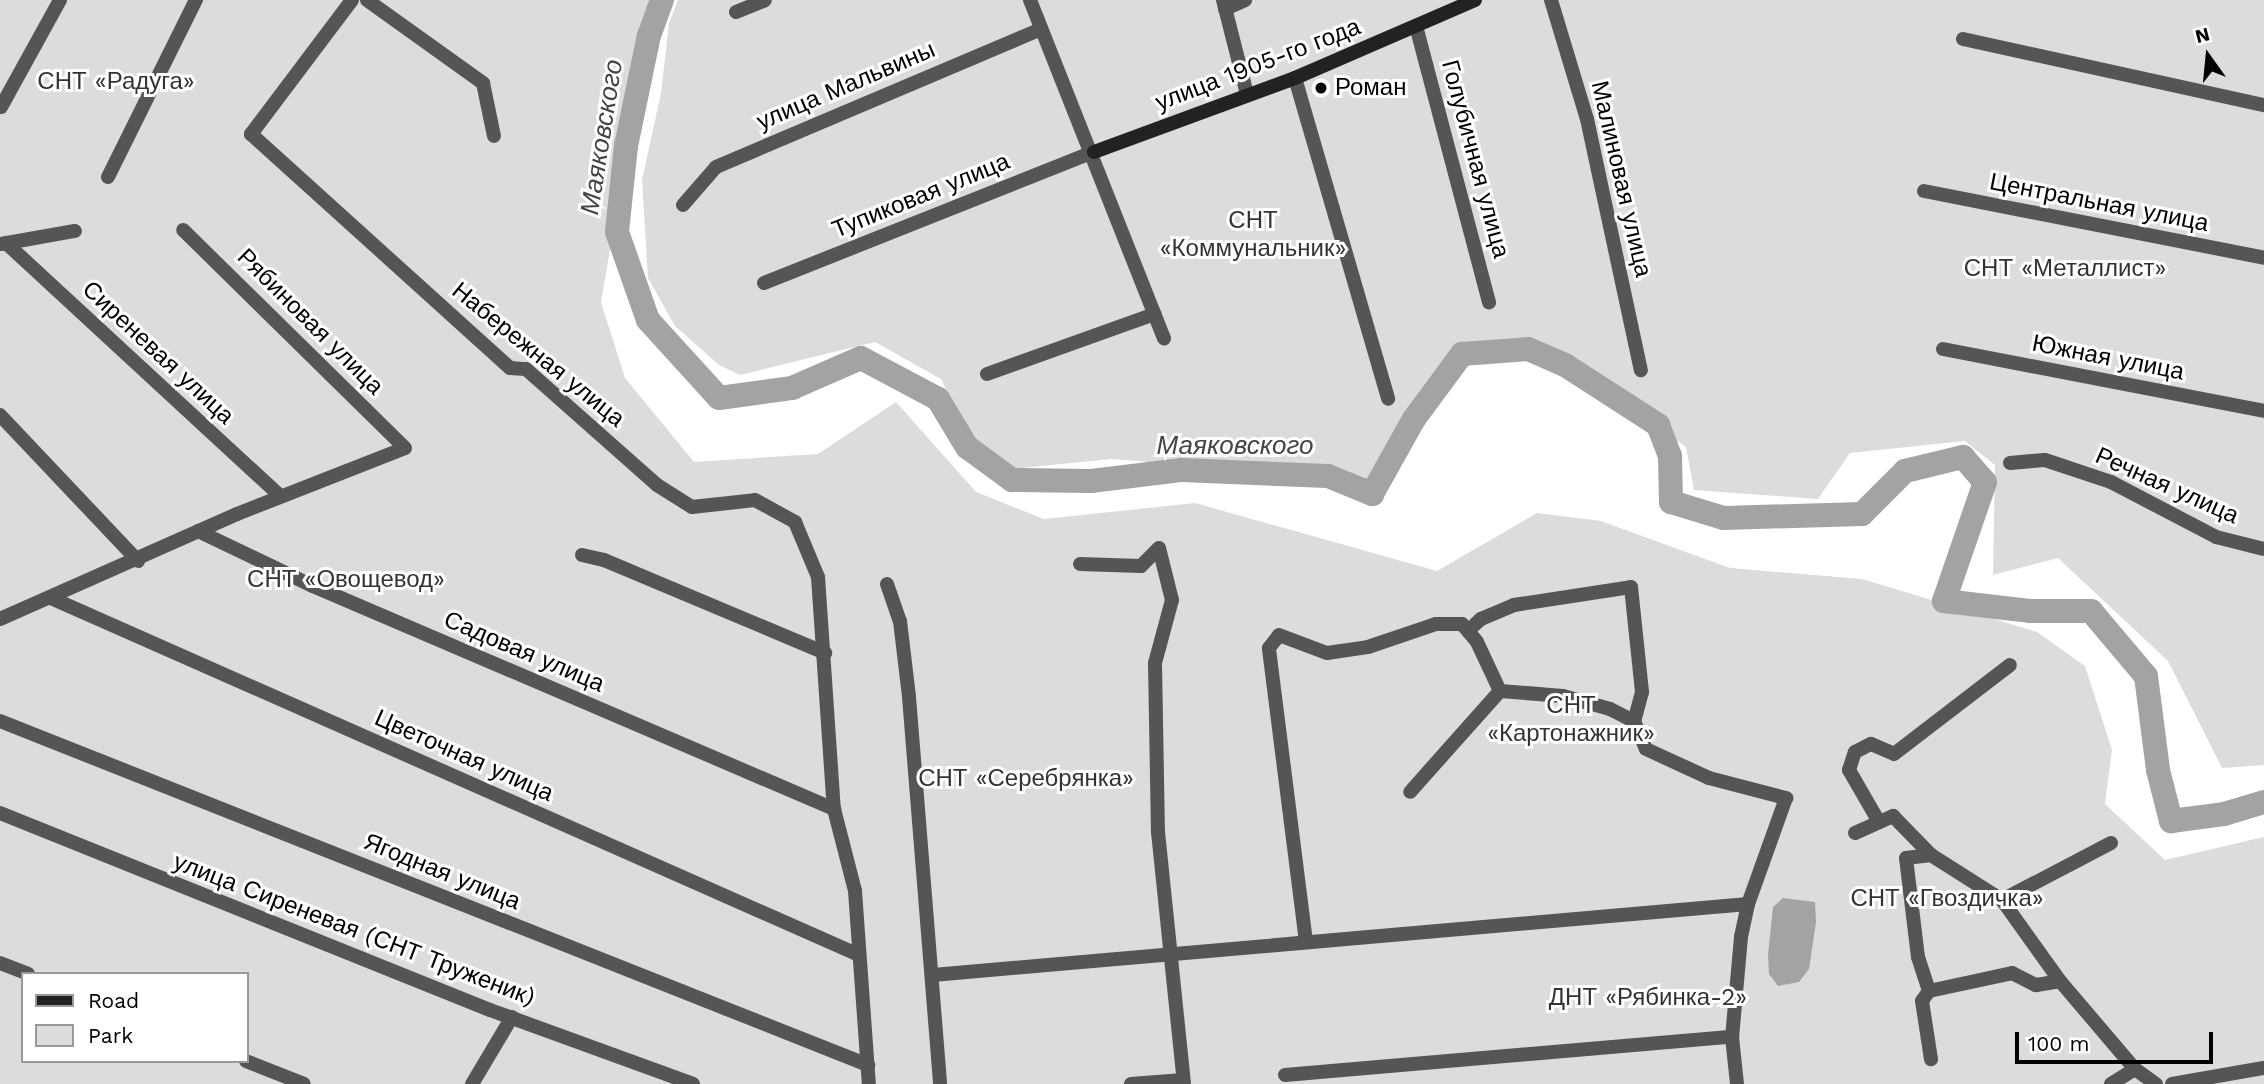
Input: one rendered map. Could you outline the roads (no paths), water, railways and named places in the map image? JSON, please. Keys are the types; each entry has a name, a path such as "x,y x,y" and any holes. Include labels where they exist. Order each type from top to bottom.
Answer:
{"street":[{"path":"1,107 60,0"},
{"path":"108,177 196,0"},
{"name":"Набережная улица","path":"352,0 251,134 510,368 526,369 657,485 692,507 755,500 795,522 818,576 825,653"},
{"path":"367,0 482,83 494,136"},
{"path":"736,12 765,0"},
{"path":"1030,0 1094,152 1164,338"},
{"path":"1245,0 1224,5 1247,94"},
{"name":"улица 1905-го года","path":"1094,152 1295,78 1475,0"},
{"name":"Малиновая улица","path":"1551,0 1587,119 1640,370"},
{"name":"Голубичная улица","path":"1416,26 1489,303"},
{"name":"улица Мальвины","path":"683,205 716,167 1041,29"},
{"path":"1962,39 2264,105"},
{"path":"1295,78 1388,399"},
{"name":"Тупиковая улица","path":"764,283 1094,152"},
{"name":"Центральная улица","path":"1924,191 2264,258"},
{"name":"Рябиновая улица","path":"183,230 405,448 280,496"},
{"path":"3,244 75,231"},
{"name":"Сиреневая улица","path":"3,244 280,496"},
{"path":"987,374 1155,314"},
{"name":"Южная улица","path":"1943,349 2264,411"},
{"path":"0,415 138,561"},
{"name":"Речная улица","path":"2010,463 2045,460 2097,477 2216,537 2264,549"},
{"path":"3,614 51,598 138,561 198,531 280,496"},
{"name":"Садовая улица","path":"198,531 313,586 834,809"},
{"path":"1080,564 1141,566 1159,548 1172,600 1155,663 1158,832 1183,1082 1131,1084"},
{"path":"582,555 604,560 825,653 834,809 855,891 869,1084"},
{"path":"887,584 900,621 909,697 940,1084"},
{"path":"1468,631 1481,619 1514,605 1631,587 1642,692 1634,721 1646,749 1709,778 1786,798 1748,904 1732,1037 1737,1084"},
{"name":"Цветочная улица","path":"51,598 859,955"},
{"path":"1306,942 1269,648 1279,635 1327,653 1368,647 1436,624 1462,624 1500,691"},
{"path":"1879,822 1849,770 1855,752 1871,744 1894,754 2010,665"},
{"path":"1500,691 1563,696 1610,709 1634,721"},
{"path":"1410,792 1500,691"},
{"name":"Ягодная улица","path":"0,721 867,1065"},
{"name":"улица Сиреневая (СНТ Труженик)","path":"0,813 512,1017 692,1084"},
{"path":"1855,833 1893,816 1931,855 2002,900 2060,981 2135,1069 2155,1084"},
{"path":"2002,900 2111,842"},
{"path":"1929,992 1917,957 1906,858 1931,855"},
{"path":"933,975 1748,904"},
{"path":"0,962 23,972"},
{"path":"1931,1059 1922,1001 1929,992 2012,973 2036,985 2060,981"},
{"path":"472,1084 512,1017"},
{"path":"1285,1075 1732,1037"},
{"path":"248,1062 304,1084"},
{"path":"2172,1084 2264,1068"},
{"path":"2111,1084 2135,1069"}],"waterway":[{"name":"Маяковского","path":"662,0 649,35 626,146 617,232 648,320 719,398 792,388 861,358 938,399 967,447 1012,480 1091,481 1182,470 1328,476 1372,494 1414,419 1462,354 1528,349 1565,365 1658,425 1670,456 1671,502 1724,518 1862,514 1905,471 1963,457 1985,482 1944,601 2031,611 2091,611 2146,676 2158,770 2171,821 2224,814 2264,802"}],"place":[{"name":"Роман","path":"1321,88"}],"park label":[{"name":"СНТ «Радуга»","path":"116,82"},
{"name":"СНТ «Коммунальник»","path":"1253,235"},
{"name":"СНТ «Металлист»","path":"2065,269"},
{"name":"СНТ «Овощевод»","path":"346,580"},
{"name":"СНТ «Картонажник»","path":"1571,720"},
{"name":"СНТ «Серебрянка»","path":"1026,779"},
{"name":"СНТ «Гвоздичка»","path":"1947,899"},
{"name":"ДНТ «Рябинка-2»","path":"1648,998"}]}
